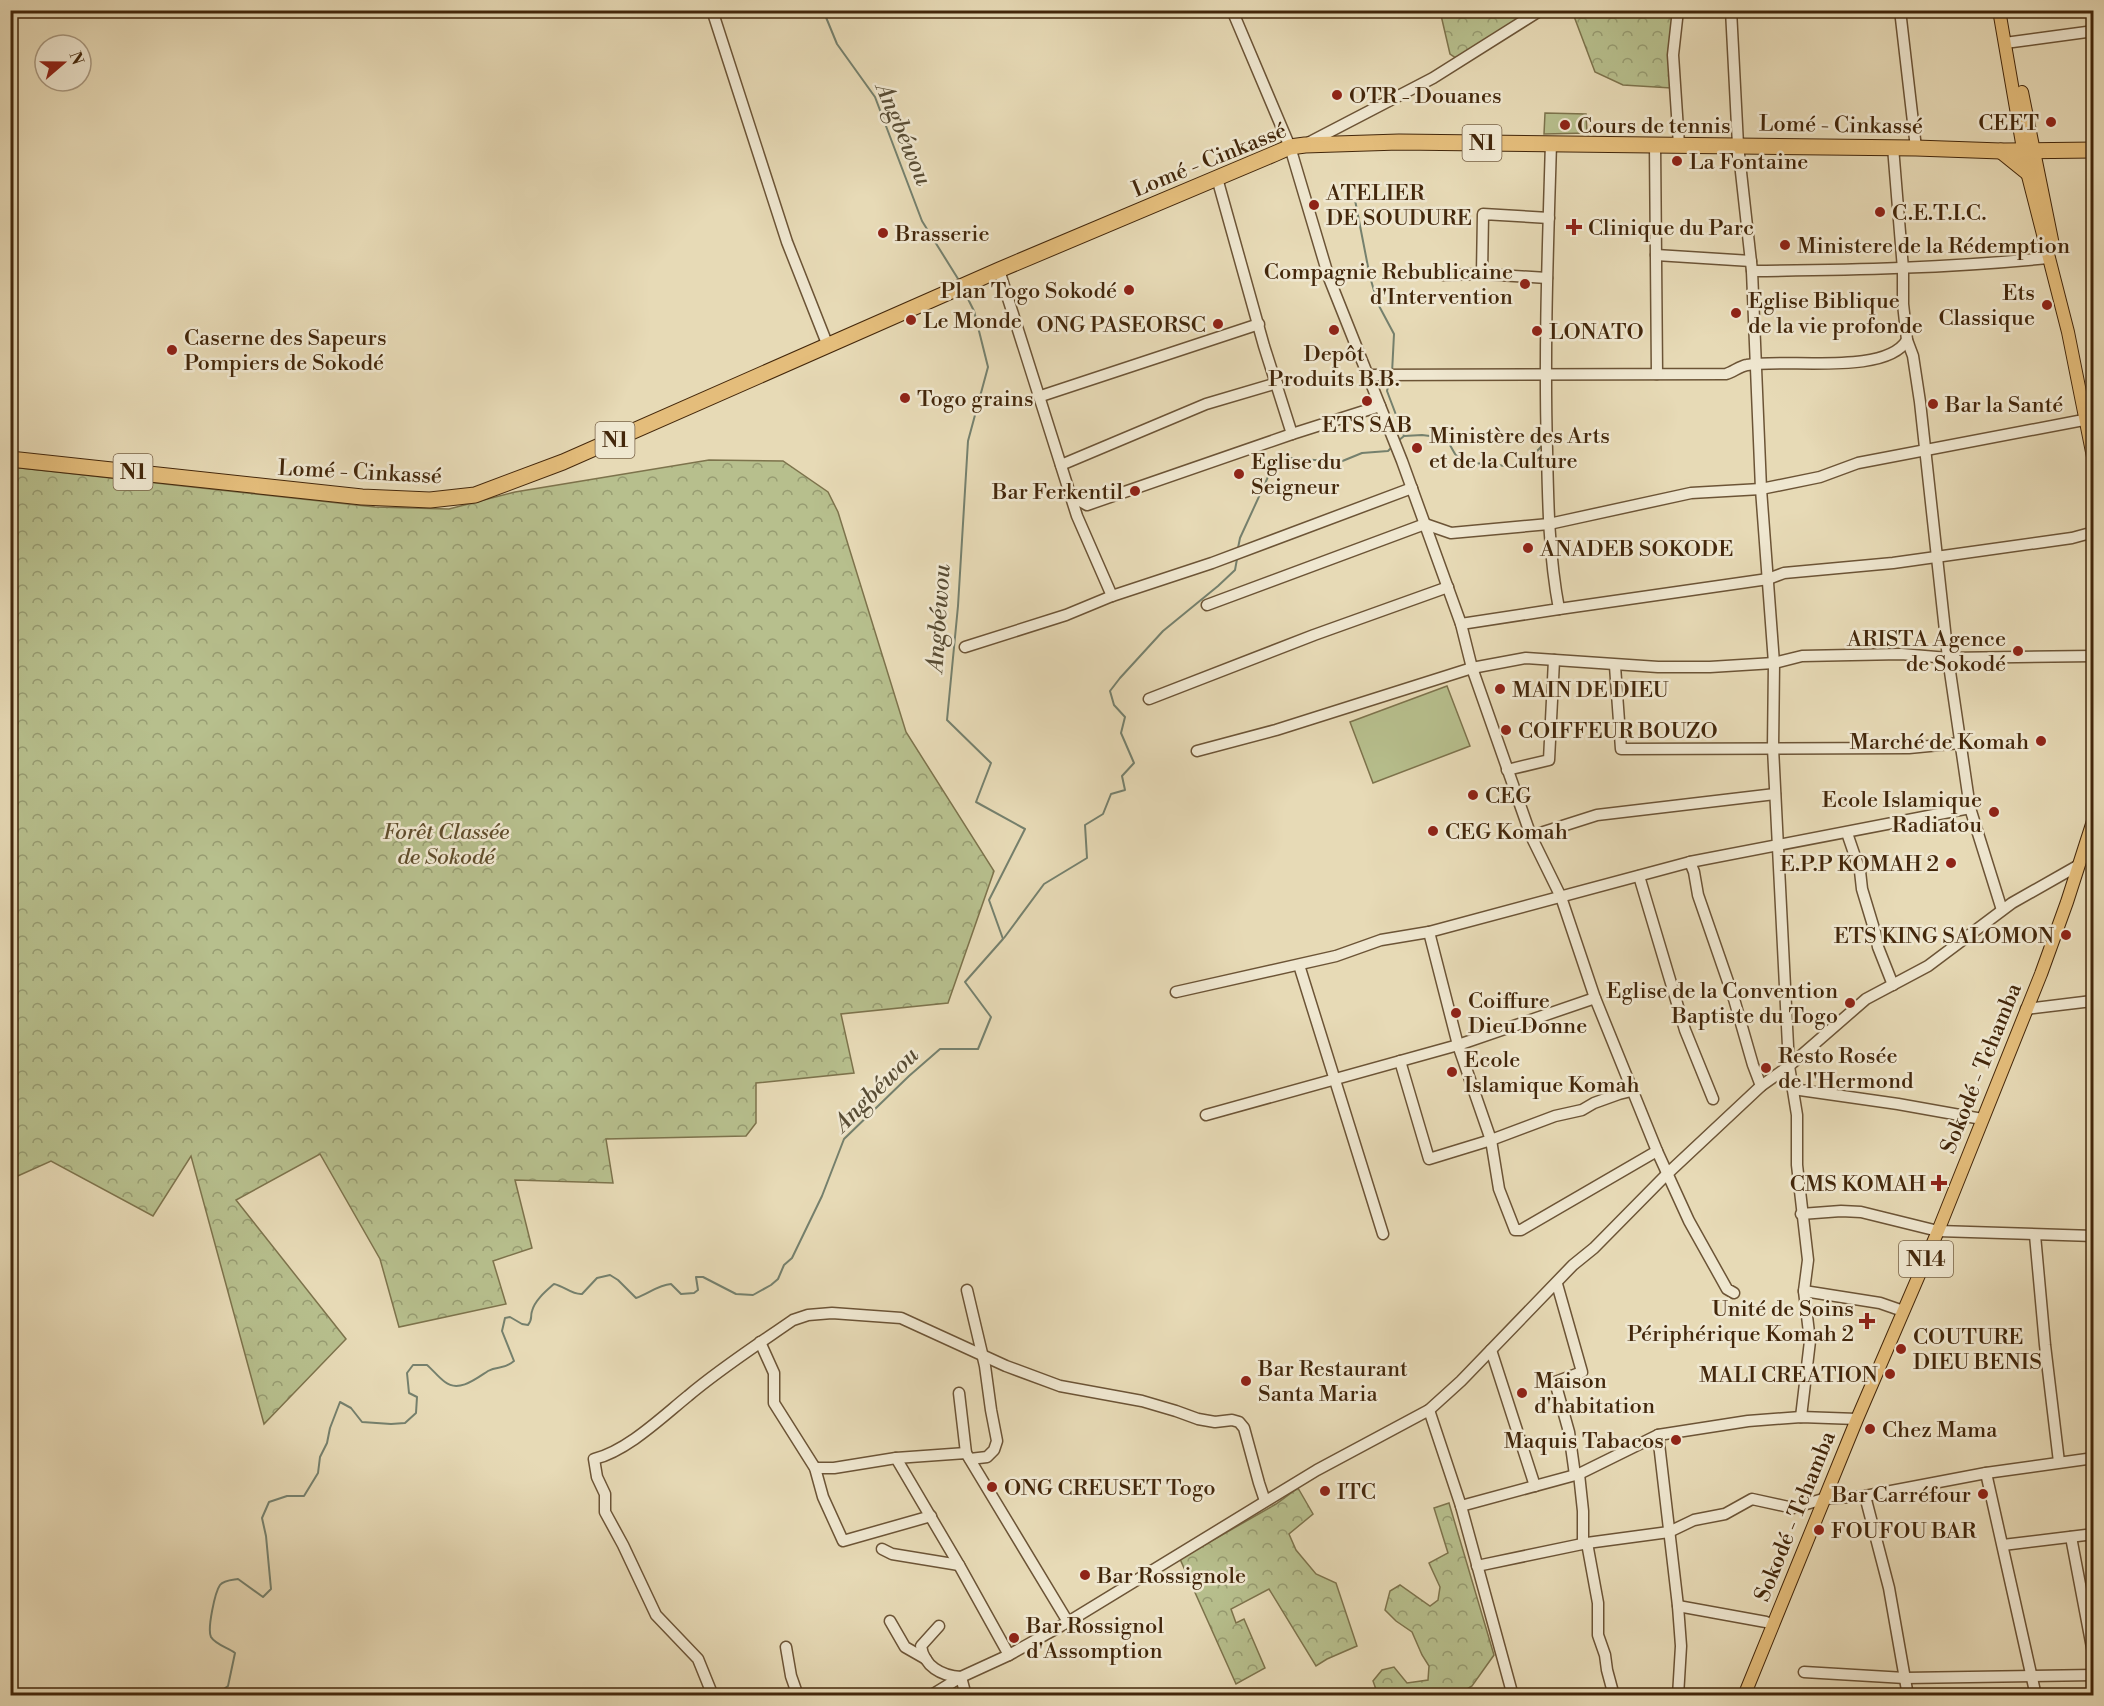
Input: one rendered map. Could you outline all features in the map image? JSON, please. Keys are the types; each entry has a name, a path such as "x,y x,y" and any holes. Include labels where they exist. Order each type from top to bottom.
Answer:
{"highway":[{"name":"Lomé - Cinkassé","path":"10,459 362,497 405,500 448,499 475,495 563,462 999,270 1297,146 1399,142 1916,147 2001,151 2094,150"},
{"path":"2001,151 2027,172"}],"main road":[{"path":"1999,10 2009,42"},
{"path":"2006,10 2009,42 2028,150 2063,295 2068,332"},
{"path":"2028,150 2027,172 2090,418 2094,462"},
{"name":"Sokodé - Tchamba","path":"1744,1695 1823,1499 1938,1231 2041,974 2093,819"}],"street":[{"path":"712,10 787,242 828,346"},
{"path":"1232,10 1297,146 1329,278 1412,488 1448,587 1461,624 1472,668 1531,836 1561,897 1595,998 1631,1091 1667,1174 1689,1221 1727,1289 1734,1293"},
{"path":"1297,146 1433,78 1541,10"},
{"path":"1678,10 1673,55 1679,145"},
{"path":"1731,10 1738,145 1752,266 1761,489 1774,663 1774,794 1789,1066 1797,1115 1797,1164 1808,1260 1804,1291 1810,1341 1801,1417"},
{"path":"1900,10 1916,147"},
{"path":"2009,42 2094,31"},
{"path":"1551,143 1545,373 1548,524 1559,609"},
{"path":"1655,144 1657,374"},
{"path":"1893,147 1907,340 1913,356 1920,402 1936,557 1960,743 1970,808 2002,910"},
{"path":"1217,178 1292,434"},
{"path":"1482,273 1483,214 1549,218"},
{"path":"1656,255 1752,266 1903,269 2048,258"},
{"path":"999,270 1041,396 1077,516 1112,596"},
{"path":"1443,275 1482,273 1547,278"},
{"path":"1041,396 1258,324"},
{"path":"1368,375 1726,374 1746,365 1881,359 1902,348 1907,340"},
{"path":"1061,465 1206,404 1276,383"},
{"path":"1077,516 1087,506 1292,434 1380,406"},
{"path":"1207,604 1425,524 1451,533 1548,524 1691,493 1761,489 1820,477 1858,463 2090,418"},
{"path":"965,647 1066,615 1112,596 1212,563 1412,488"},
{"path":"1071,496 1087,506"},
{"path":"1461,624 1768,579 1784,573 1936,557 2072,538 2094,532"},
{"path":"1149,699 1314,634 1448,587"},
{"path":"1197,751 1276,730 1472,668 1526,658 1615,666 1710,667 1774,663 1802,656 1901,654 1948,658 2094,656"},
{"path":"1507,770 1549,760 1554,660"},
{"path":"1615,666 1621,749 1909,748 1960,743"},
{"path":"1531,836 1597,815 1774,794"},
{"path":"1176,992 1336,956 1381,940 1429,932 1690,862 1970,808"},
{"path":"1846,833 1860,872 1862,889 1878,947 1893,985"},
{"path":"1690,862 1700,904 1734,999 1761,1086"},
{"path":"930,1695 1068,1622 1317,1470 1429,1410 1667,1174 1761,1086 1789,1066 1866,999 1928,966 2012,903 2079,865"},
{"path":"1639,876 1685,1030 1713,1099"},
{"path":"1429,932 1458,1045 1491,1140 1499,1189 1515,1230 1521,1230 1657,1151"},
{"path":"1299,965 1383,1234"},
{"path":"1206,1115 1458,1045 1595,998"},
{"path":"2026,1009 2093,1004"},
{"path":"1400,1061 1429,1159 1491,1140 1555,1116 1582,1110 1594,1103 1631,1091"},
{"path":"1793,1089 1982,1119"},
{"path":"1801,1214 1861,1212 1938,1231 2094,1236"},
{"path":"2035,1235 2059,1462"},
{"path":"1557,1284 1582,1371 1555,1382 1569,1431 1583,1511 1585,1544 1598,1603 1598,1635 1614,1695"},
{"path":"815,1468 834,1468 897,1458 987,1457 994,1450 997,1441 982,1354 967,1290"},
{"path":"1804,1291 1880,1303 1903,1311"},
{"path":"713,1695 698,1659 656,1616 605,1512 604,1494 597,1477 594,1459 610,1454 661,1420 688,1395 793,1320 808,1315 871,1315 910,1321 1006,1366 1060,1386 1142,1401 1176,1410 1198,1419 1239,1422 1244,1428 1265,1501"},
{"path":"760,1342 774,1373 774,1403 815,1468 823,1497 843,1541 930,1516"},
{"path":"1491,1350 1535,1486"},
{"path":"959,1393 968,1456 1068,1622"},
{"path":"1429,1410 1461,1506 1513,1695"},
{"path":"1461,1506 1577,1474 1658,1435 1748,1421 1801,1417 1857,1419"},
{"path":"1658,1435 1678,1606 1681,1646 1678,1695"},
{"path":"897,1458 1009,1655"},
{"path":"1477,1566 1585,1544 1670,1532 1694,1520 1725,1514 1752,1499 1793,1508 1823,1499 1865,1496 1986,1473 2094,1458"},
{"path":"1986,1473 2037,1695"},
{"path":"1865,1496 1888,1588 1908,1695"},
{"path":"2003,1545 2094,1534"},
{"path":"2071,1537 2089,1612 2094,1658"},
{"path":"882,1549 892,1554 959,1565"},
{"path":"1678,1606 1766,1622"},
{"path":"890,1622 905,1647 926,1659"},
{"path":"939,1626 921,1646 922,1654 935,1670 943,1675 961,1677"},
{"path":"786,1647 791,1676 798,1695"},
{"path":"1804,1672 1905,1678 2094,1675"},
{"path":"961,1677 966,1695"}],"green space":[{"path":"1440,11 1536,11 1456,58 1450,54"},
{"path":"1572,11 1675,11 1671,88 1623,85 1595,72"},
{"name":"Cours de tennis","path":"1545,113 1586,114 1587,133 1544,134"},
{"name":"Forêt Classée de Sokodé","path":"709,460 783,461 828,492 838,512 906,732 994,871 948,1003 841,1014 854,1073 756,1083 756,1123 746,1136 606,1139 613,1183 515,1180 532,1248 493,1261 506,1304 399,1327 380,1259 320,1154 236,1200 346,1339 264,1424 191,1156 153,1216 51,1161 11,1179 11,467 375,507 449,509 515,492"},
{"path":"1447,686 1470,746 1373,783 1350,722"},
{"path":"1298,1488 1313,1514 1289,1534 1296,1550 1316,1574 1336,1583 1357,1646 1316,1666 1269,1589 1231,1609 1236,1623 1244,1619 1265,1668 1236,1684 1180,1559 1276,1504"},
{"path":"1449,1503 1494,1655 1472,1686 1457,1695 1378,1695 1373,1681 1382,1670 1394,1667 1407,1683 1428,1680 1429,1666 1412,1632 1385,1610 1390,1591 1400,1585 1430,1606 1438,1600 1440,1587 1429,1563 1448,1553 1434,1508"}],"waterway":[{"name":"Angbéwou","path":"823,10 837,44 875,97 922,221 960,282"},
{"path":"1355,200 1370,277 1378,304 1394,334 1392,373"},
{"name":"Angbéwou","path":"214,1696 228,1686 235,1653 211,1637 211,1619 218,1589 224,1582 238,1579 263,1597 271,1589 262,1518 269,1502 287,1496 304,1496 318,1473 320,1457 340,1402 351,1408 362,1422 405,1423 416,1413 417,1397 409,1393 407,1373 413,1365 427,1365 445,1382 456,1386 468,1383 491,1369 510,1364 514,1361 502,1331 505,1318 510,1317 528,1325 536,1303 554,1284 582,1294 597,1278 610,1275 636,1298 671,1284 681,1294 694,1293 698,1290 696,1277 703,1277 736,1294 753,1295 778,1279 784,1265 792,1258 822,1196 844,1139 940,1049 978,1049 991,1017 965,982 1003,939 989,900 1025,829 976,802 991,763 947,720 958,606 968,441 988,367 974,311 965,293"},
{"path":"1390,378 1387,391 1404,436 1398,441"},
{"path":"1404,436 1422,435 1446,438 1455,454 1468,464 1487,463 1510,467 1528,460 1542,446"},
{"path":"1238,548 1240,538 1273,466 1289,458 1340,462 1362,453 1388,451 1392,447"},
{"path":"1004,938 1044,884 1087,858 1085,825 1103,814 1111,794 1125,790 1122,776 1134,763 1121,733 1125,717 1114,705 1110,691 1163,631 1235,570 1237,559"}],"place":[{"name":"OTR - Douanes","path":"1337,95"},
{"name":"CEET","path":"2051,122"},
{"name":"Cours de tennis","path":"1565,125"},
{"name":"La Fontaine","path":"1677,161"},
{"name":"ATELIER DE SOUDURE","path":"1314,205"},
{"name":"C.E.T.I.C.","path":"1880,212"},
{"name":"Clinique du Parc","path":"1574,227"},
{"name":"Brasserie","path":"883,233"},
{"name":"Ministere de la Rédemption","path":"1785,245"},
{"name":"Compagnie Rebublicaine d'Intervention","path":"1525,284"},
{"name":"Plan Togo Sokodé","path":"1129,290"},
{"name":"Ets Classique","path":"2047,305"},
{"name":"Eglise Biblique de la vie profonde","path":"1736,313"},
{"name":"Le Monde","path":"911,320"},
{"name":"ONG PASEORSC","path":"1218,324"},
{"name":"Depôt Produits B.B.","path":"1334,330"},
{"name":"LONATO","path":"1537,331"},
{"name":"Caserne des Sapeurs Pompiers de Sokodé","path":"172,350"},
{"name":"Togo grains","path":"905,398"},
{"name":"ETS SAB","path":"1367,401"},
{"name":"Bar la Santé","path":"1933,404"},
{"name":"Ministère des Arts et de la Culture","path":"1417,448"},
{"name":"Eglise du Seigneur","path":"1239,474"},
{"name":"Bar Ferkentil","path":"1135,491"},
{"name":"ANADEB SOKODE","path":"1528,548"},
{"name":"ARISTA Agence de Sokodé","path":"2018,651"},
{"name":"MAIN DE DIEU","path":"1500,689"},
{"name":"COIFFEUR BOUZO","path":"1506,730"},
{"name":"Marché de Komah","path":"2041,741"},
{"name":"CEG","path":"1473,795"},
{"name":"Ecole Islamique Radiatou","path":"1994,812"},
{"name":"CEG Komah","path":"1433,831"},
{"name":"E.P.P KOMAH 2","path":"1951,863"},
{"name":"ETS KING SALOMON","path":"2066,935"},
{"name":"Eglise de la Convention Baptiste du Togo","path":"1850,1003"},
{"name":"Coiffure Dieu Donne","path":"1456,1013"},
{"name":"Resto Rosée de l'Hermond","path":"1766,1068"},
{"name":"Ecole Islamique Komah","path":"1452,1072"},
{"name":"CMS KOMAH","path":"1939,1183"},
{"name":"Unité de Soins Périphérique Komah 2","path":"1867,1321"},
{"name":"COUTURE DIEU BENIS","path":"1901,1349"},
{"name":"MALI CREATION","path":"1890,1374"},
{"name":"Bar Restaurant Santa Maria","path":"1246,1381"},
{"name":"Maison d'habitation","path":"1522,1393"},
{"name":"Chez Mama","path":"1870,1429"},
{"name":"Maquis Tabacos","path":"1676,1440"},
{"name":"ONG CREUSET Togo","path":"992,1487"},
{"name":"ITC","path":"1325,1491"},
{"name":"Bar Carréfour","path":"1983,1494"},
{"name":"FOUFOU BAR","path":"1819,1530"},
{"name":"Bar Rossignole","path":"1085,1575"},
{"name":"Bar Rossignol d'Assomption","path":"1014,1638"}]}
